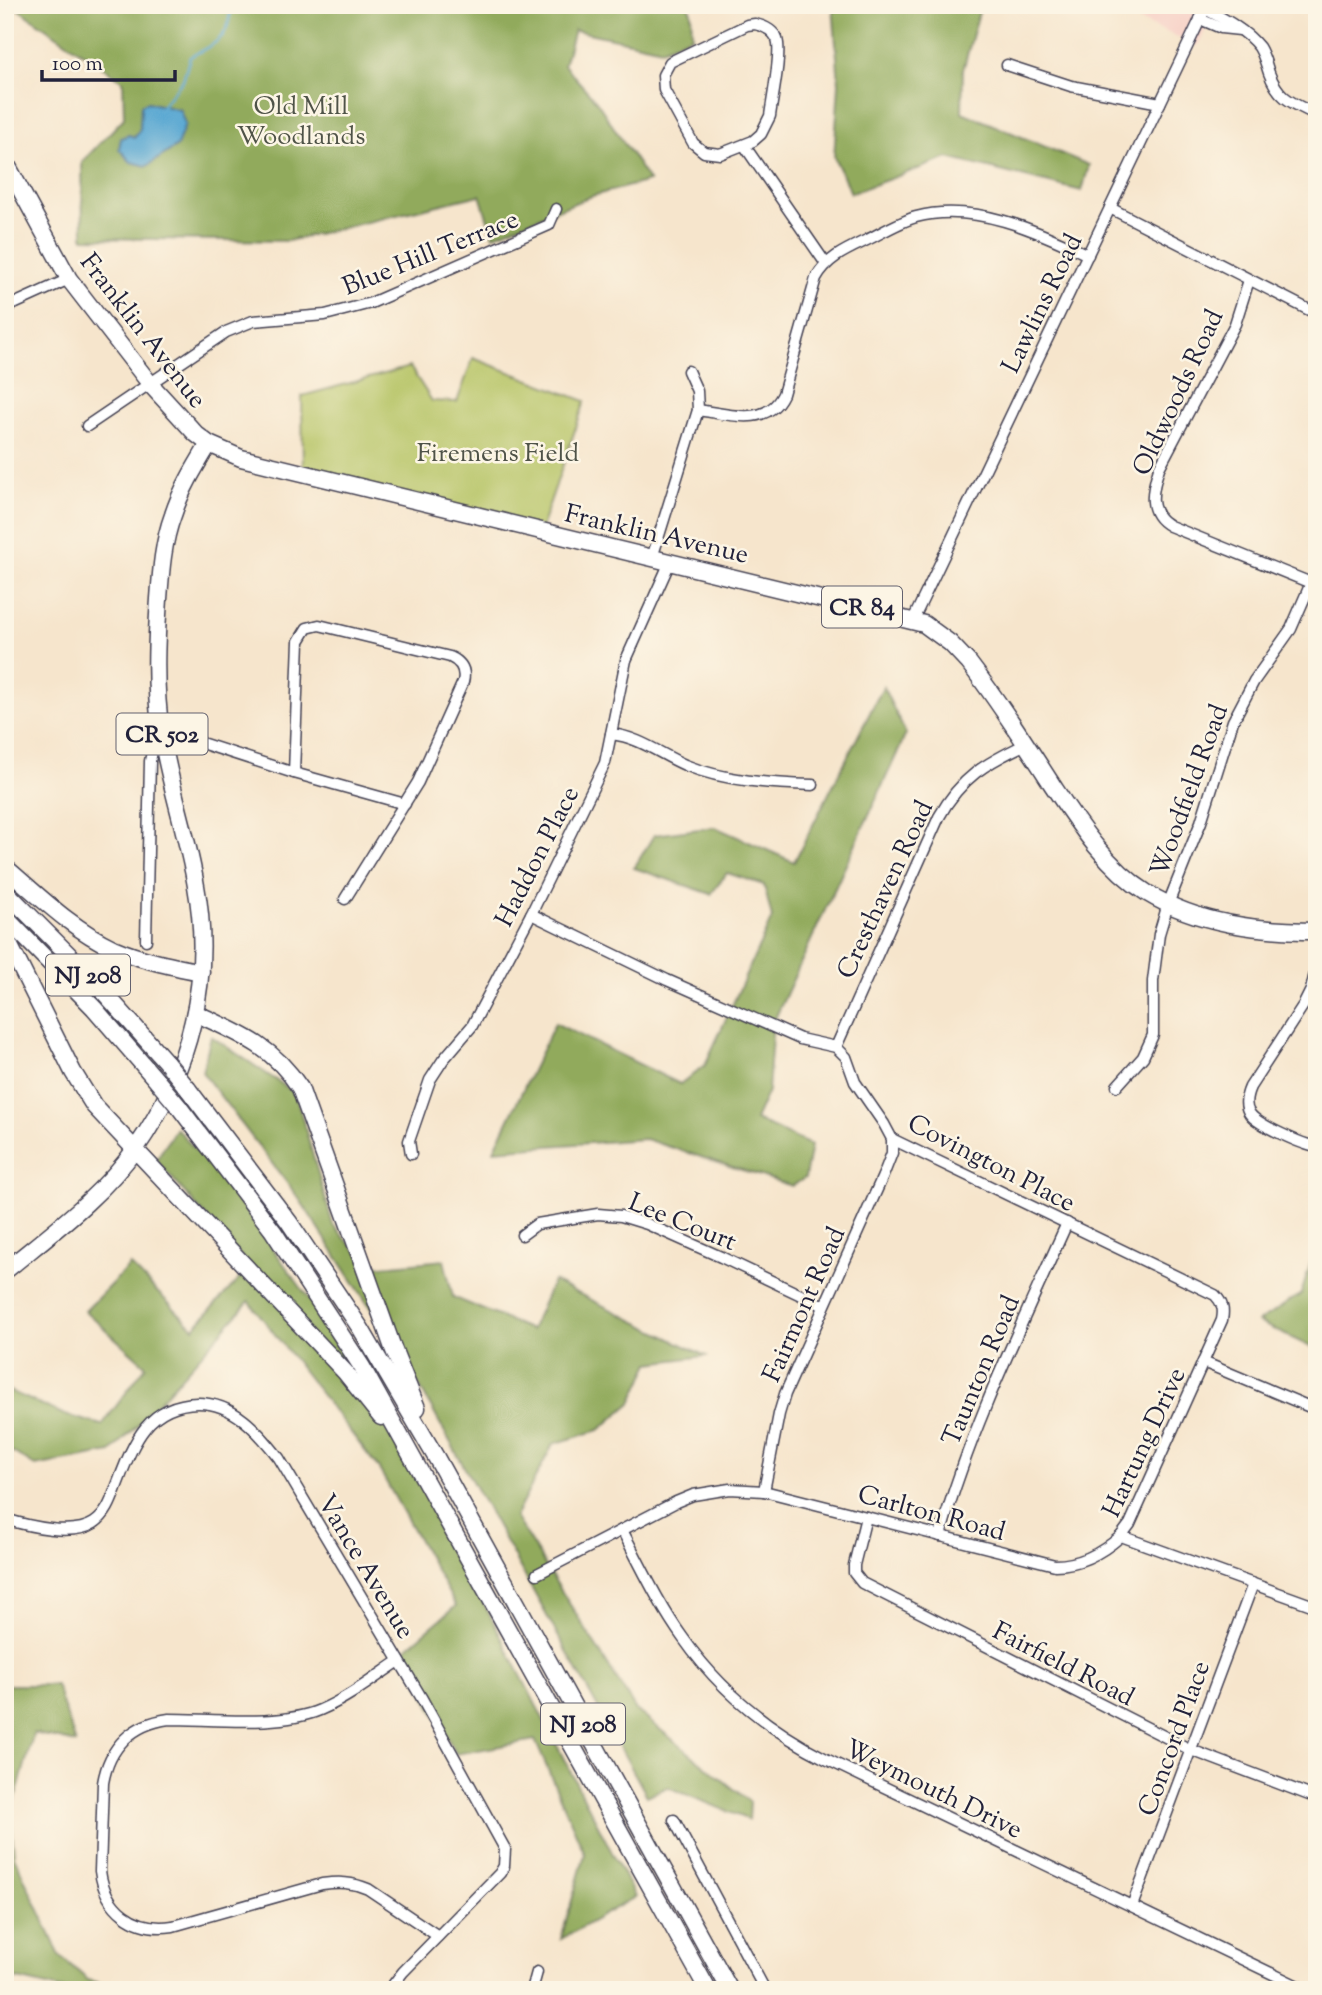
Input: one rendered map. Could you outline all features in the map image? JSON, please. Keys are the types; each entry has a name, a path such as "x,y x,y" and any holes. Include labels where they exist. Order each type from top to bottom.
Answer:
{"main road":[{"name":"Franklin Avenue","path":"5,160 69,279 151,385 184,423 209,444 249,460 913,620 937,632 969,663 1077,821 1102,853 1132,882 1167,904 1191,914 1264,929 1316,931"},
{"name":"CR 502","path":"5,1271 93,1197 135,1150 172,1085 195,1013 201,972 202,930 199,900 161,730 155,650 162,559 169,526 179,498 209,444"},
{"path":"5,867 96,939 142,958 201,972"},
{"name":"NJ 208","path":"5,891 86,972 188,1088 307,1248 361,1329 437,1459 730,1990"},
{"name":"NJ 208","path":"5,916 79,993 179,1107 235,1178 292,1258 362,1367 708,1990"},
{"path":"5,936 79,1084 103,1117 351,1379 425,1478"},
{"path":"195,1013 263,1047 283,1065 300,1088 393,1348 437,1459"}],"street":[{"name":"Lawlins Road","path":"913,620 1206,7"},
{"path":"1206,7 1240,30 1262,51 1274,86 1280,95 1317,116"},
{"path":"1200,19 1221,28 1240,30"},
{"path":"755,24 774,34 779,47 767,125 753,141 744,145 720,154 704,152 698,148 662,83 665,68 676,58 755,24"},
{"path":"1007,65 1071,86 1160,103"},
{"path":"744,145 826,264"},
{"path":"1110,208 1317,314"},
{"name":"Blue Hill Terrace","path":"88,426 226,332 253,321 325,315 371,303 548,225 556,209"},
{"path":"698,410 748,416 767,413 779,402 816,278 826,264 834,257 917,217 951,213 993,218 1088,255"},
{"path":"5,308 69,279"},
{"name":"Oldwoods Road","path":"1249,279 1234,324 1159,468 1152,504 1158,518 1170,526 1314,584"},
{"path":"652,558 698,410 697,391 688,371"},
{"name":"Haddon Place","path":"411,1154 409,1142 430,1080 472,1026 531,914 605,763 626,660 670,562"},
{"name":"Woodfield Road","path":"1117,1086 1143,1058 1153,1035 1154,957 1167,904 1201,822 1233,721 1254,681 1291,629 1314,584"},
{"path":"294,773 299,641 307,628 319,625 450,657 461,664 465,676 441,733 405,804 345,899"},
{"path":"146,940 150,761 154,743 161,730 294,773 405,804"},
{"path":"611,734 642,742 706,772 813,785"},
{"name":"Cresthaven Road","path":"836,1046 949,798 983,766 1026,744"},
{"path":"531,914 667,980 800,1039 836,1046"},
{"path":"1316,931 1317,963 1311,990 1250,1087 1246,1101 1255,1119 1298,1142 1317,1147"},
{"name":"Covington Place","path":"836,1046 846,1058 855,1082 892,1139 1220,1299 1224,1312 1222,1320 1203,1362"},
{"name":"Fairmont Road","path":"764,1491 779,1414 888,1165 892,1153 892,1139"},
{"name":"Lee Court","path":"522,1235 537,1224 598,1214 621,1216 721,1257 824,1306"},
{"name":"Taunton Road","path":"940,1536 952,1493 981,1414 1067,1223"},
{"name":"Hartung Drive","path":"1121,1536 1130,1524 1203,1362 1317,1409"},
{"name":"Vance Avenue","path":"5,1519 67,1530 86,1528 94,1523 108,1509 132,1446 146,1425 157,1416 179,1406 218,1406 240,1416 279,1458 399,1661 505,1849 504,1866 500,1873 389,1990"},
{"name":"Carlton Road","path":"537,1574 694,1495 730,1489 764,1491 1055,1565 1087,1559 1121,1536"},
{"name":"Fairfield Road","path":"866,1517 854,1566 862,1584 1191,1750 1317,1798"},
{"name":"Weymouth Drive","path":"622,1530 682,1638 721,1685 758,1718 787,1738 1307,1990"},
{"path":"1121,1536 1317,1607"},
{"name":"Concord Place","path":"1132,1906 1253,1584"},
{"path":"399,1661 336,1702 306,1715 273,1719 169,1718 156,1720 135,1730 118,1745 105,1769 100,1871 106,1895 113,1905 130,1920 151,1927 173,1926 335,1882 357,1884 368,1889 438,1936"},
{"path":"674,1821 765,1990"},
{"path":"532,1990 537,1972"}],"shaded area":[{"path":"1105,5 1217,5 1198,46"}],"green space":[{"name":"Old Mill Woodlands","path":"12,5 688,5 691,12 692,36 662,49 574,30 564,65 597,102 649,181 592,196 493,236 480,195 288,241 83,238 82,162 124,118 123,81","holes":["147,102 180,110 119,149 128,135 135,137 140,129 142,105"]},
{"path":"833,5 981,5 963,70 962,112 1089,165 1082,191 948,158 851,193 834,157 839,84"},
{"name":"Firemens Field","path":"473,358 585,401 540,531 303,473 302,396 410,367 432,401 457,402"},
{"path":"883,687 906,734 773,1023 768,1091 755,1120 811,1145 805,1178 792,1186 645,1139 494,1150 555,1023 680,1084 705,1065 772,918 764,885 727,873 711,894 634,868 654,835 715,827 794,862"},
{"path":"211,1036 295,1093 333,1225 371,1267 444,1260 453,1297 531,1330 553,1281 706,1356 650,1363 631,1403 599,1430 553,1444 515,1517 636,1710 750,1802 749,1820 668,1787 647,1796 408,1366 300,1200 202,1072"},
{"path":"176,1128 224,1181 310,1300 445,1528 635,1897 561,1939 585,1854 535,1740 456,1754 402,1652 456,1606 379,1469 249,1301 111,1452 35,1466 5,1447 5,1389 65,1415 102,1425 146,1366 85,1311 130,1265 194,1328 250,1267 156,1160"},
{"path":"1317,1243 1317,1350 1258,1322 1301,1294"},
{"path":"5,1685 56,1685 76,1743 34,1733 11,1814 14,1856 60,1956 88,1980 125,1990 64,1990 5,1976"}],"water":[{"path":"147,102 180,110 185,124 177,146 147,166 131,162 119,149 121,138 128,135 135,137 140,129 141,105"}],"waterway":[{"path":"162,106 183,80 190,57 215,43 225,33 231,5"}]}
